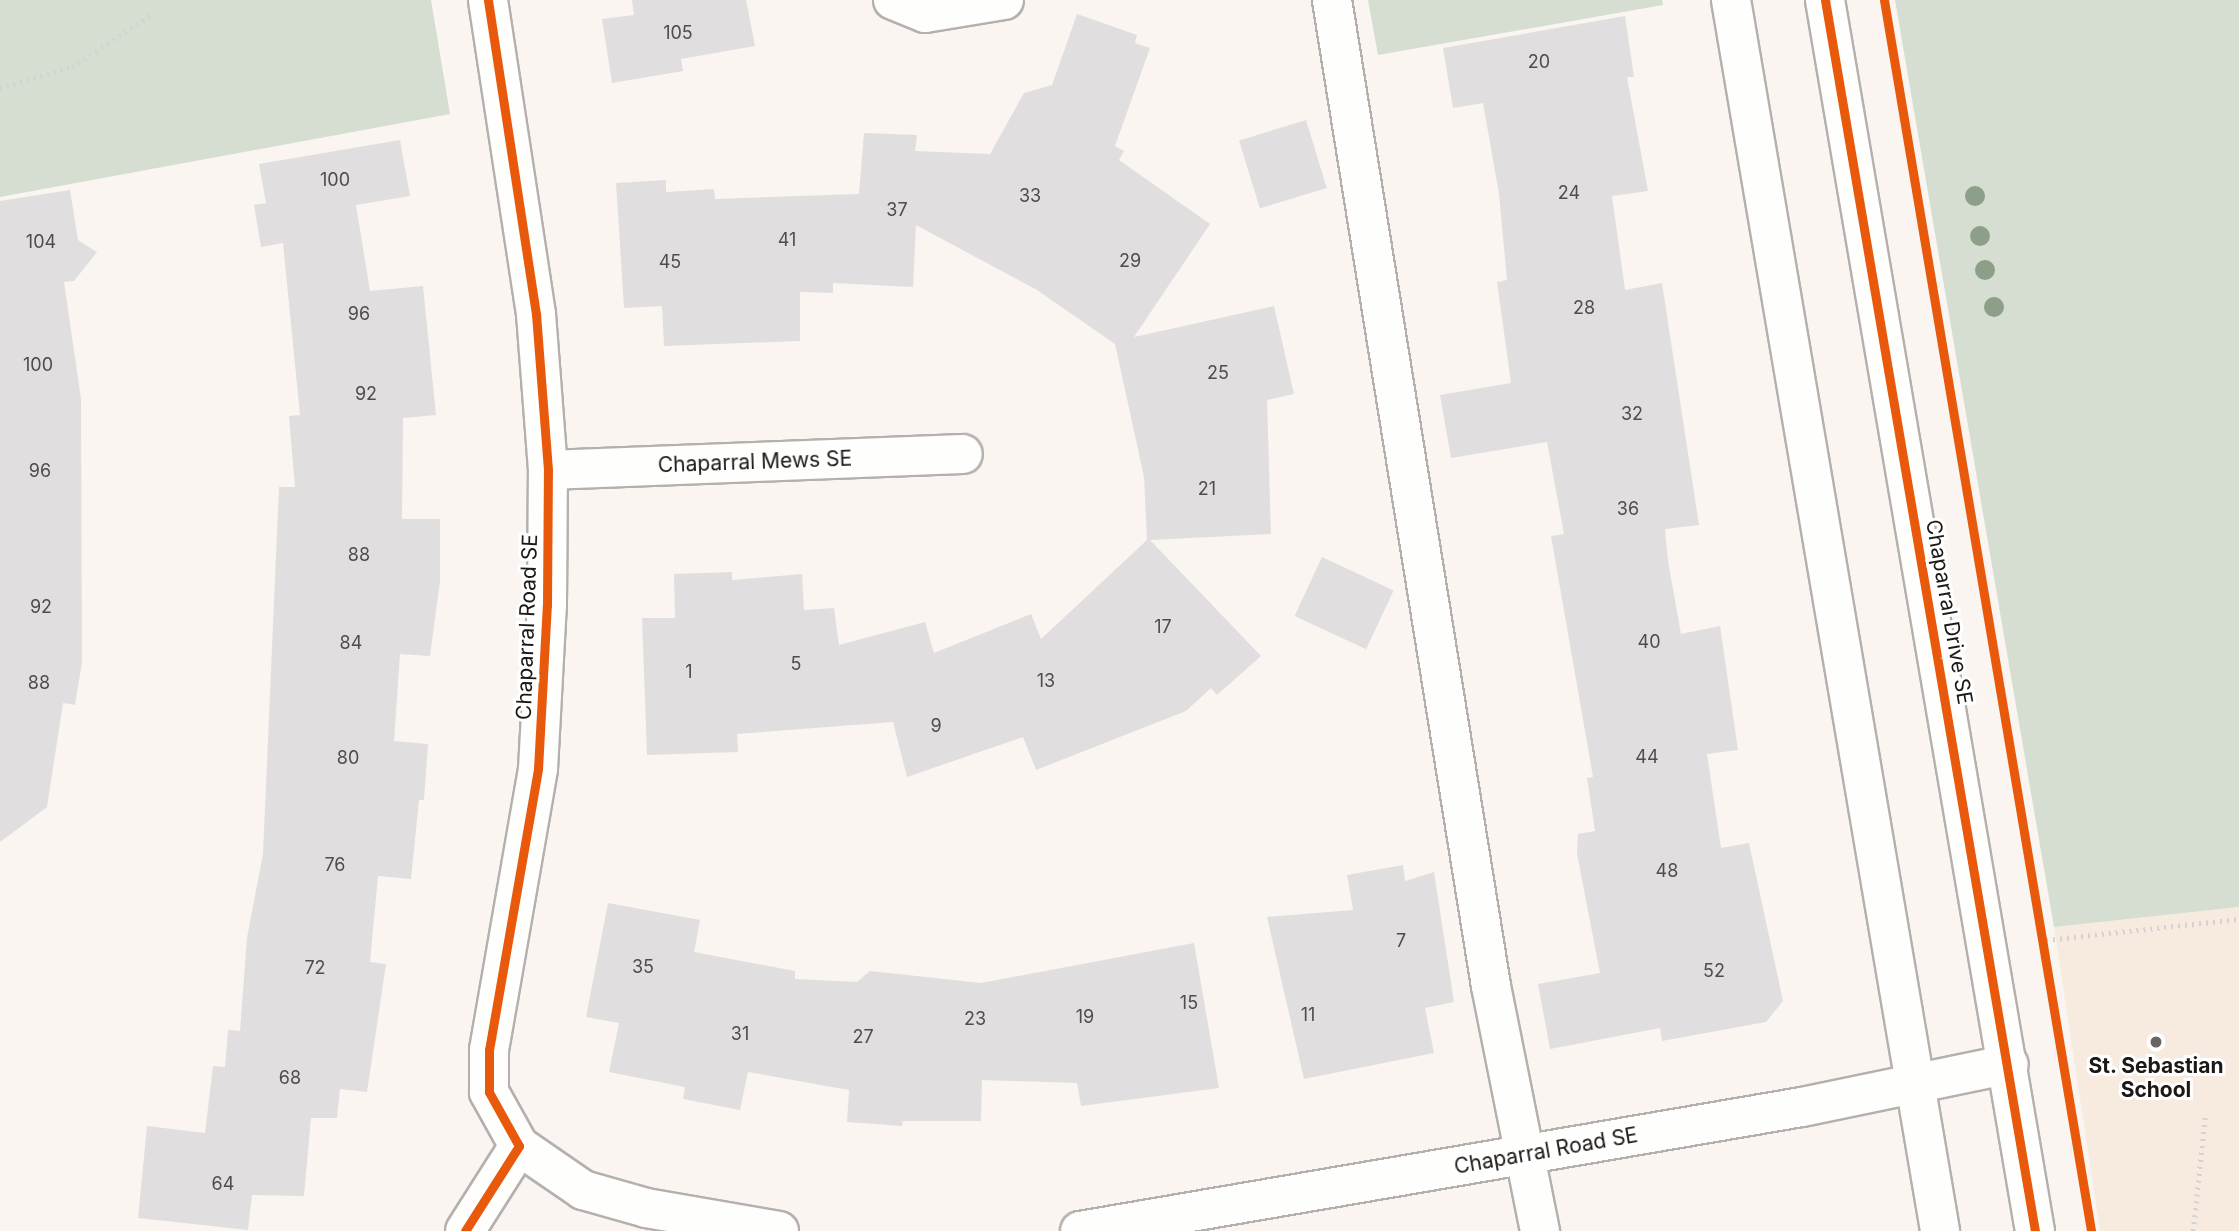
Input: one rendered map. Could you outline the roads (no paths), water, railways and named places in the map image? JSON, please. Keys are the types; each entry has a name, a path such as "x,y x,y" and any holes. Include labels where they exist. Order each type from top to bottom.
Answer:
{"street":[{"name":"Chaparral Road SE","path":"488,0 536,314 548,470 538,769 489,1050 489,1092 519,1146 583,1190 646,1208 779,1231"},
{"path":"892,0 925,13 1004,0"},
{"path":"1332,0 1492,986 1540,1231"},
{"path":"1731,0 1940,1231"},
{"name":"Chaparral Drive SE","path":"1825,0 2009,1063 2035,1231"},
{"name":"Chaparral Mews SE","path":"548,470 963,454"},
{"name":"Chaparral Road SE","path":"1080,1231 1151,1225 1917,1083 2009,1063"},
{"path":"465,1231 519,1146"}],"place":[{"name":"St. Sebastian School","path":"2156,1042"}]}
